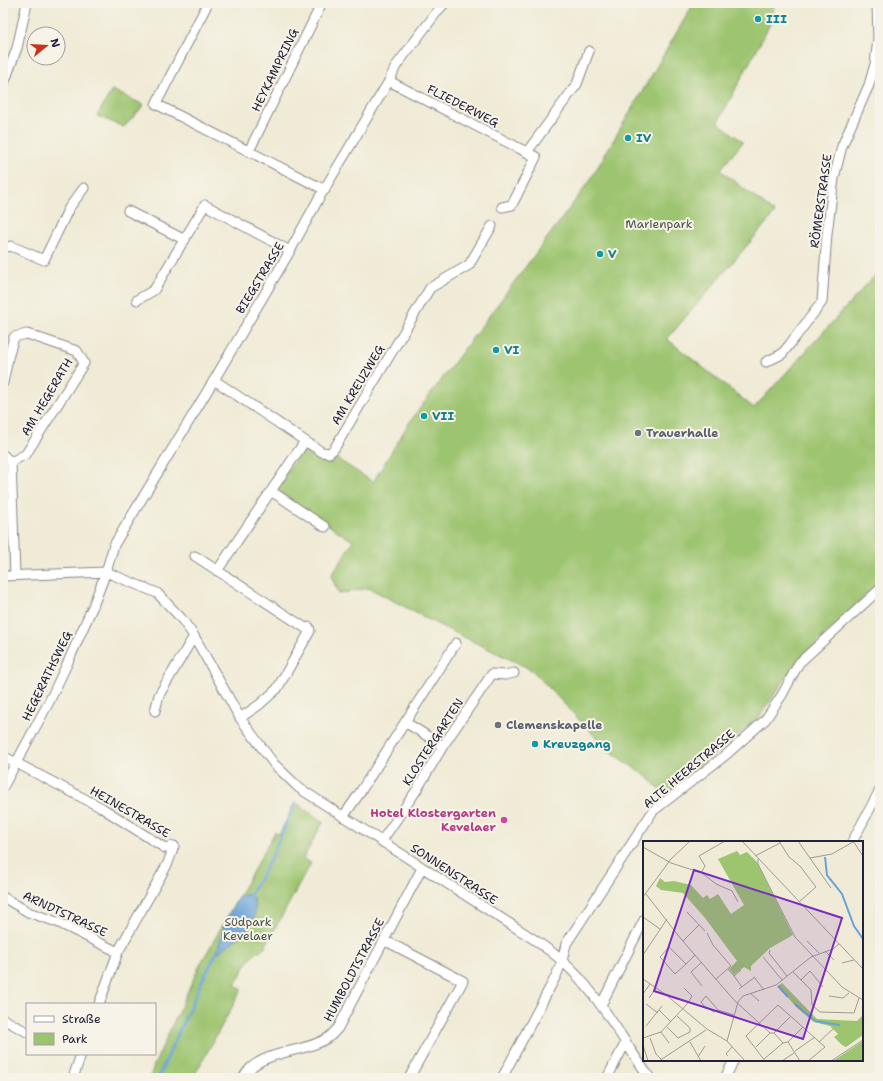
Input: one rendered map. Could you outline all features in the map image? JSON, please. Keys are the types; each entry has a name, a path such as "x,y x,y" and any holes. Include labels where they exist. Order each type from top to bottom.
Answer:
{"street":[{"path":"208,3 156,104 324,190"},
{"name":"HEYKAMPRING","path":"249,151 320,7 313,3"},
{"name":"BIEGSTRASSE","path":"106,572 114,545 290,251 324,190 389,81 396,66 445,3"},
{"name":"RÖMERSTRASSE","path":"766,362 782,354 822,302 827,234 834,178 842,146 869,85 876,64 878,55 877,3"},
{"path":"3,86 17,48 23,4"},
{"path":"502,207 512,205 536,157 527,152 577,84 589,51"},
{"name":"FLIEDERWEG","path":"389,81 527,152"},
{"path":"3,248 11,246 44,260 69,208 84,188"},
{"path":"137,300 154,290 205,204 290,251"},
{"path":"128,211 185,240"},
{"name":"AM KREUZWEG","path":"214,380 322,452 329,453 334,449 430,288 470,265 492,226"},
{"name":"AM HEGERATH","path":"3,383 14,337 27,334 77,351 84,363 26,454 11,462"},
{"path":"217,571 305,441"},
{"path":"3,455 11,462 15,575"},
{"path":"271,492 325,527"},
{"path":"195,556 310,631"},
{"name":"SONNENSTRASSE","path":"3,576 106,572 157,593 181,618 194,636 240,718 274,764 299,788 535,940 562,961 581,980 601,1005 650,1078"},
{"name":"HEGERATHSWEG","path":"3,787 49,702 94,606 106,572"},
{"name":"ALTE HEERSTRASSE","path":"502,1078 556,976 562,961 566,944 653,811 727,754 764,720 782,695 799,663 880,589"},
{"path":"240,718 278,689 310,631 307,621"},
{"path":"155,711 159,695 194,636"},
{"path":"343,817 456,643"},
{"name":"KLOSTERGARTEN","path":"381,842 416,791 442,746 492,674 505,675 514,673"},
{"path":"405,722 442,746"},
{"name":"HEINESTRASSE","path":"3,756 102,808 166,848 174,846 168,863 118,952 99,1003"},
{"path":"853,841 880,790"},
{"name":"HUMBOLDTSTRASSE","path":"243,1078 248,1070 267,1058 322,1041 330,1037 338,1028 422,868"},
{"name":"ARNDTSTRASSE","path":"3,897 28,912 57,922 118,952"},
{"path":"601,1005 643,922"},
{"path":"384,940 463,981 409,1078"},
{"path":"3,1019 26,1031"},
{"path":"607,1078 626,1042"},
{"path":"73,1078 80,1055"},
{"path":"725,1078 734,1061"}],"green space":[{"name":"Marienpark","path":"694,3 774,3 773,17 768,28 718,122 743,142 720,170 775,213 667,339 754,408 880,270 880,582 797,662 759,717 665,796 650,779 607,749 532,670 437,624 369,588 339,594 331,576 353,541 275,490 305,444 331,464 336,458 373,482 409,423 589,182"},
{"path":"112,90 144,105 124,127 97,116"},
{"name":"Südpark Kevelaer","path":"295,802 323,822 303,859 311,863 265,947 250,958 235,985 242,989 193,1078 150,1078 154,1065 200,965 275,832 279,835"}],"water":[{"path":"249,894 253,898 255,904 253,921 242,934 219,953 217,952 226,919 239,896"}],"waterway":[{"path":"250,895 271,858 295,804"},
{"path":"158,1078 201,983 217,952"}],"place":[{"name":"III","path":"758,19"},
{"name":"IV","path":"628,138"},
{"name":"V","path":"600,254"},
{"name":"VI","path":"496,350"},
{"name":"VII","path":"424,416"},
{"name":"Trauerhalle","path":"638,433"},
{"name":"Clemenskapelle","path":"498,725"},
{"name":"Kreuzgang","path":"535,744"},
{"name":"Hotel Klostergarten Kevelaer","path":"504,820"}]}
